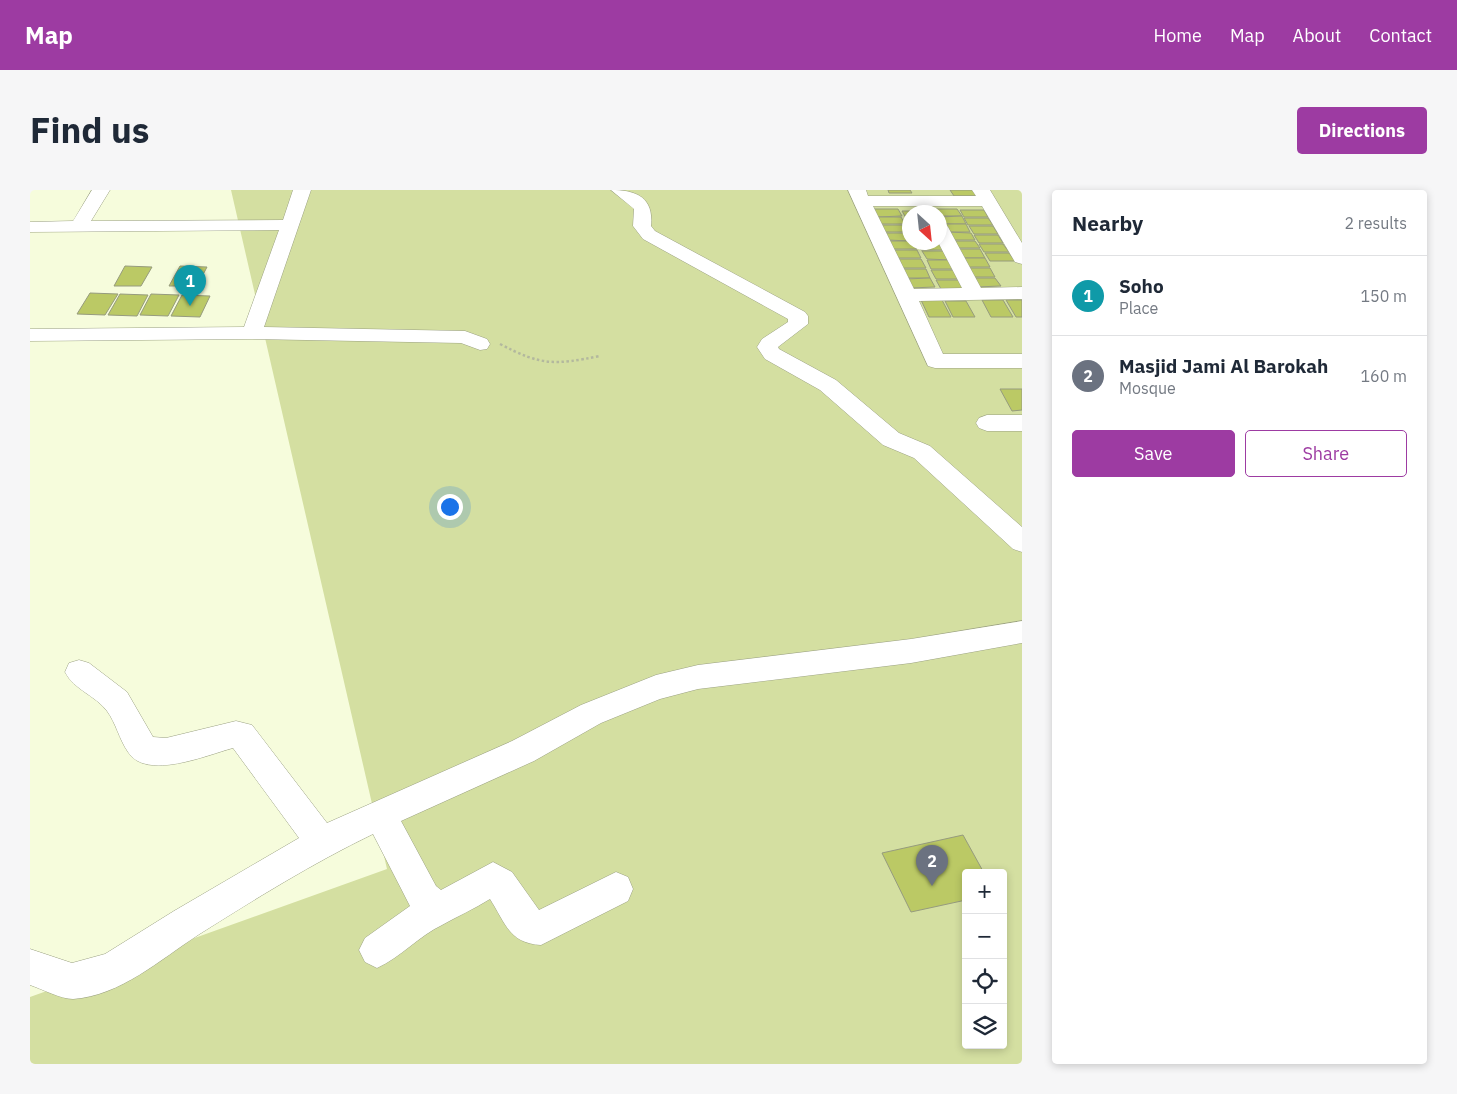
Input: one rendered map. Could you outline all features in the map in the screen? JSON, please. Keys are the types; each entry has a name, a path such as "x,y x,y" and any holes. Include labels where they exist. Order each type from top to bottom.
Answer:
{"street":[{"path":"78,227 101,190"},
{"path":"252,333 302,190"},
{"path":"620,190 641,206 644,211 642,226 649,235 798,316 798,324 769,344 767,347 772,354 828,386 891,440 922,452 1022,542"},
{"path":"860,195 926,201 984,196 1022,258"},
{"path":"860,195 907,295 928,349 935,361 1022,361"},
{"path":"30,227 290,225"},
{"path":"947,241 974,293"},
{"path":"907,295 1022,293"},
{"path":"30,335 252,333 465,337 480,344"},
{"path":"30,348 464,350 480,344"},
{"path":"928,349 1022,348"},
{"path":"987,423 1022,423"},
{"path":"30,968 72,981 115,969 186,923 322,842 380,814 523,751 591,714 656,687 698,677 911,651 1022,632"},
{"path":"79,672 117,701 138,744 146,751 166,752 236,734 241,735 322,842"},
{"path":"380,814 424,898 436,908"},
{"path":"377,950 436,908 444,907 493,879 500,884 528,926 534,929 541,928 616,889"}],"path":[{"path":"480,344 498,344 532,359 549,363 562,363 600,356"}],"green space":[{"path":"231,190 1022,190 1022,1064 30,1064 30,997 387,869"}],"building":[{"path":"888,190 910,190 912,193 889,193"},
{"path":"950,190 973,190 977,196 954,196"},
{"path":"874,209 898,209 902,216 877,217"},
{"path":"947,209 957,209 962,216 947,216"},
{"path":"960,210 984,210 988,217 964,217"},
{"path":"962,216 966,224 947,224 947,217"},
{"path":"877,217 901,217 902,219 902,224 880,224"},
{"path":"964,218 988,218 993,225 968,225"},
{"path":"947,224 966,224 970,232 947,232"},
{"path":"881,225 902,225 902,232 884,232"},
{"path":"969,226 993,226 998,234 974,234"},
{"path":"947,232 971,233 975,240 950,240"},
{"path":"884,233 902,233 902,241 888,240"},
{"path":"974,235 998,235 1003,243 979,243"},
{"path":"888,241 902,241 902,249 891,249"},
{"path":"950,241 975,241 980,248 954,248"},
{"path":"979,244 1003,244 1009,252 984,252"},
{"path":"955,249 980,249 985,258 960,258"},
{"path":"892,250 917,250 921,258 896,258"},
{"path":"922,251 947,251 952,260 927,259"},
{"path":"985,253 1009,253 1015,261 990,261"},
{"path":"960,258 985,258 990,267 965,267"},
{"path":"896,259 921,259 926,268 900,268"},
{"path":"927,260 952,260 956,269 931,269"},
{"path":"125,266 152,267 141,286 114,286"},
{"path":"180,266 207,267 197,286 169,286"},
{"path":"965,268 990,268 995,277 970,277"},
{"path":"900,269 926,269 930,278 905,278"},
{"path":"931,270 956,270 961,279 936,279"},
{"path":"930,278 935,287 910,288 905,279"},
{"path":"971,278 995,278 1001,286 976,287"},
{"path":"936,280 961,280 966,289 941,289"},
{"path":"90,293 118,294 105,315 77,314"},
{"path":"120,294 148,295 137,316 108,315"},
{"path":"151,294 179,295 168,316 140,315"},
{"path":"182,295 210,296 200,317 171,316"},
{"path":"921,300 942,300 951,317 929,317"},
{"path":"982,300 1003,300 1013,317 991,317"},
{"path":"1006,300 1022,300 1022,317 1016,317"},
{"path":"945,301 966,301 975,317 953,317"},
{"path":"1000,389 1022,389 1022,410 1012,411"},
{"path":"963,835 982,869 962,869 962,901 911,912 882,853"}],"place":[{"name":"Soho","path":"190,306"},
{"name":"Masjid Jami Al Barokah","path":"932,886"}]}
